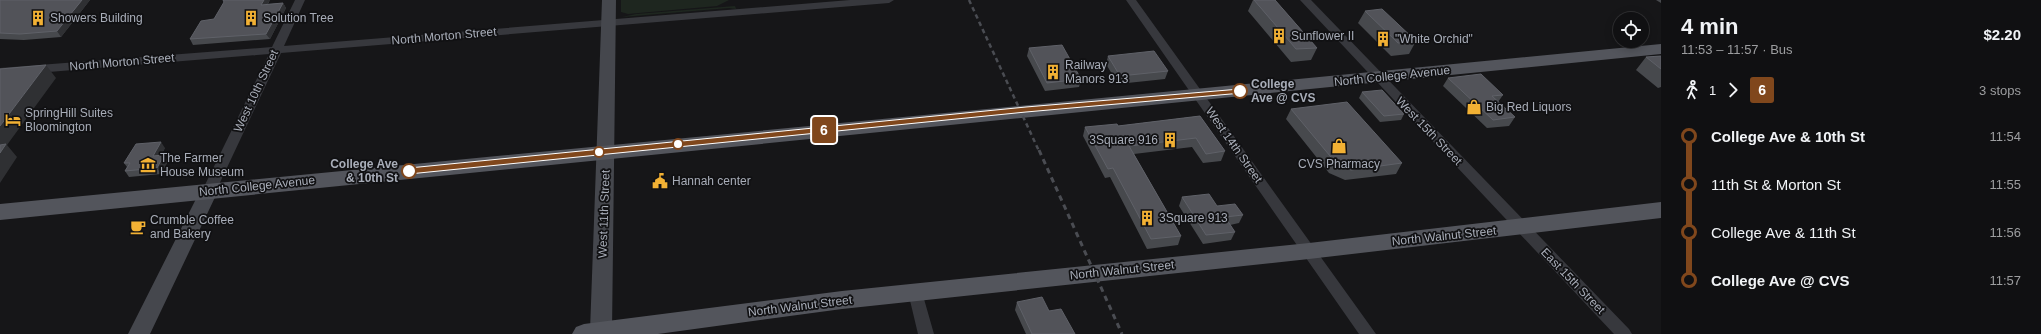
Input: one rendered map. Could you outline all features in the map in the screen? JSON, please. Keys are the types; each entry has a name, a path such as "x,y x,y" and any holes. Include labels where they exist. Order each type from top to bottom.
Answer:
{"main road":[{"name":"North College Avenue","path":"0,212 1026,110 1198,95 1661,49"},
{"name":"North Walnut Street","path":"592,333 915,292 1309,251 1661,210"}],"street":[{"name":"West 10th Street","path":"139,334 300,0"},
{"name":"West 11th Street","path":"592,333 606,152 609,0"},
{"name":"North Morton Street","path":"2,74 608,22 752,6 889,0"},
{"name":"West 14th Street","path":"1132,0 1368,334"},
{"name":"West 15th Street","path":"1305,0 1521,227"},
{"name":"East 15th Street","path":"1521,227 1624,334"},
{"path":"915,292 926,334"}],"shaded area":[{"path":"621,0 729,0 717,6 628,14 621,12"},
{"path":"735,6 736,9 729,8 622,17 636,14"}],"building":[{"name":"Showers Building","path":"0,0 82,0 57,31 20,34 0,33"},
{"name":"Solution Tree","path":"223,0 264,0 261,5 283,3 266,34 190,39 201,21 214,19 224,2"},
{"path":"1254,0 1275,0 1317,48 1296,49"},
{"path":"1382,9 1416,41 1398,43 1365,11"},
{"name":"Railway Manors 913","path":"1062,45 1081,79 1047,83 1029,48"},
{"path":"1154,51 1168,71 1120,76 1108,56"},
{"path":"1661,56 1661,69 1646,57"},
{"path":"46,65 0,126 0,69"},
{"path":"1481,74 1503,95 1492,96 1515,117 1493,120 1448,78"},
{"path":"1382,90 1404,114 1384,116 1362,92"},
{"name":"CVS Pharmacy","path":"1347,102 1402,163 1351,170 1335,162 1291,109"},
{"path":"1200,116 1225,151 1206,154 1196,138 1129,146 1181,236 1151,239 1113,168 1108,169 1085,127 1117,124 1118,126"},
{"name":"The Farmer House Museum","path":"161,142 153,156 164,155 157,168 125,171 130,163 124,163 136,144"},
{"path":"6,144 0,153 0,145"},
{"path":"1209,194 1217,206 1235,204 1243,215 1225,217 1235,232 1206,235 1182,197"},
{"path":"1042,297 1049,311 1061,309 1075,334 1032,334 1017,302"}],"railway":[{"path":"969,0 1039,151"},
{"path":"1039,150 1122,334"}],"bus line":[{"name":"6","path":"409,171 1026,110 1240,91"}],"place":[{"name":"Showers Building","path":"38,18"},
{"name":"Solution Tree","path":"251,18"},
{"name":"Sunflower II","path":"1279,36"},
{"name":"\"White Orchid\"","path":"1383,39"},
{"name":"Railway Manors 913","path":"1053,72"},
{"name":"College Ave @ CVS","path":"1240,91"},
{"name":"Big Red Liquors","path":"1474,107"},
{"name":"SpringHill Suites Bloomington","path":"13,120"},
{"name":"3Square 916","path":"1170,140"},
{"name":"CVS Pharmacy","path":"1339,146"},
{"name":"The Farmer House Museum","path":"148,165"},
{"name":"College Ave & 10th St","path":"409,171"},
{"name":"Hannah center","path":"660,181"},
{"name":"3Square 913","path":"1147,218"},
{"name":"Crumble Coffee and Bakery","path":"138,227"}]}
